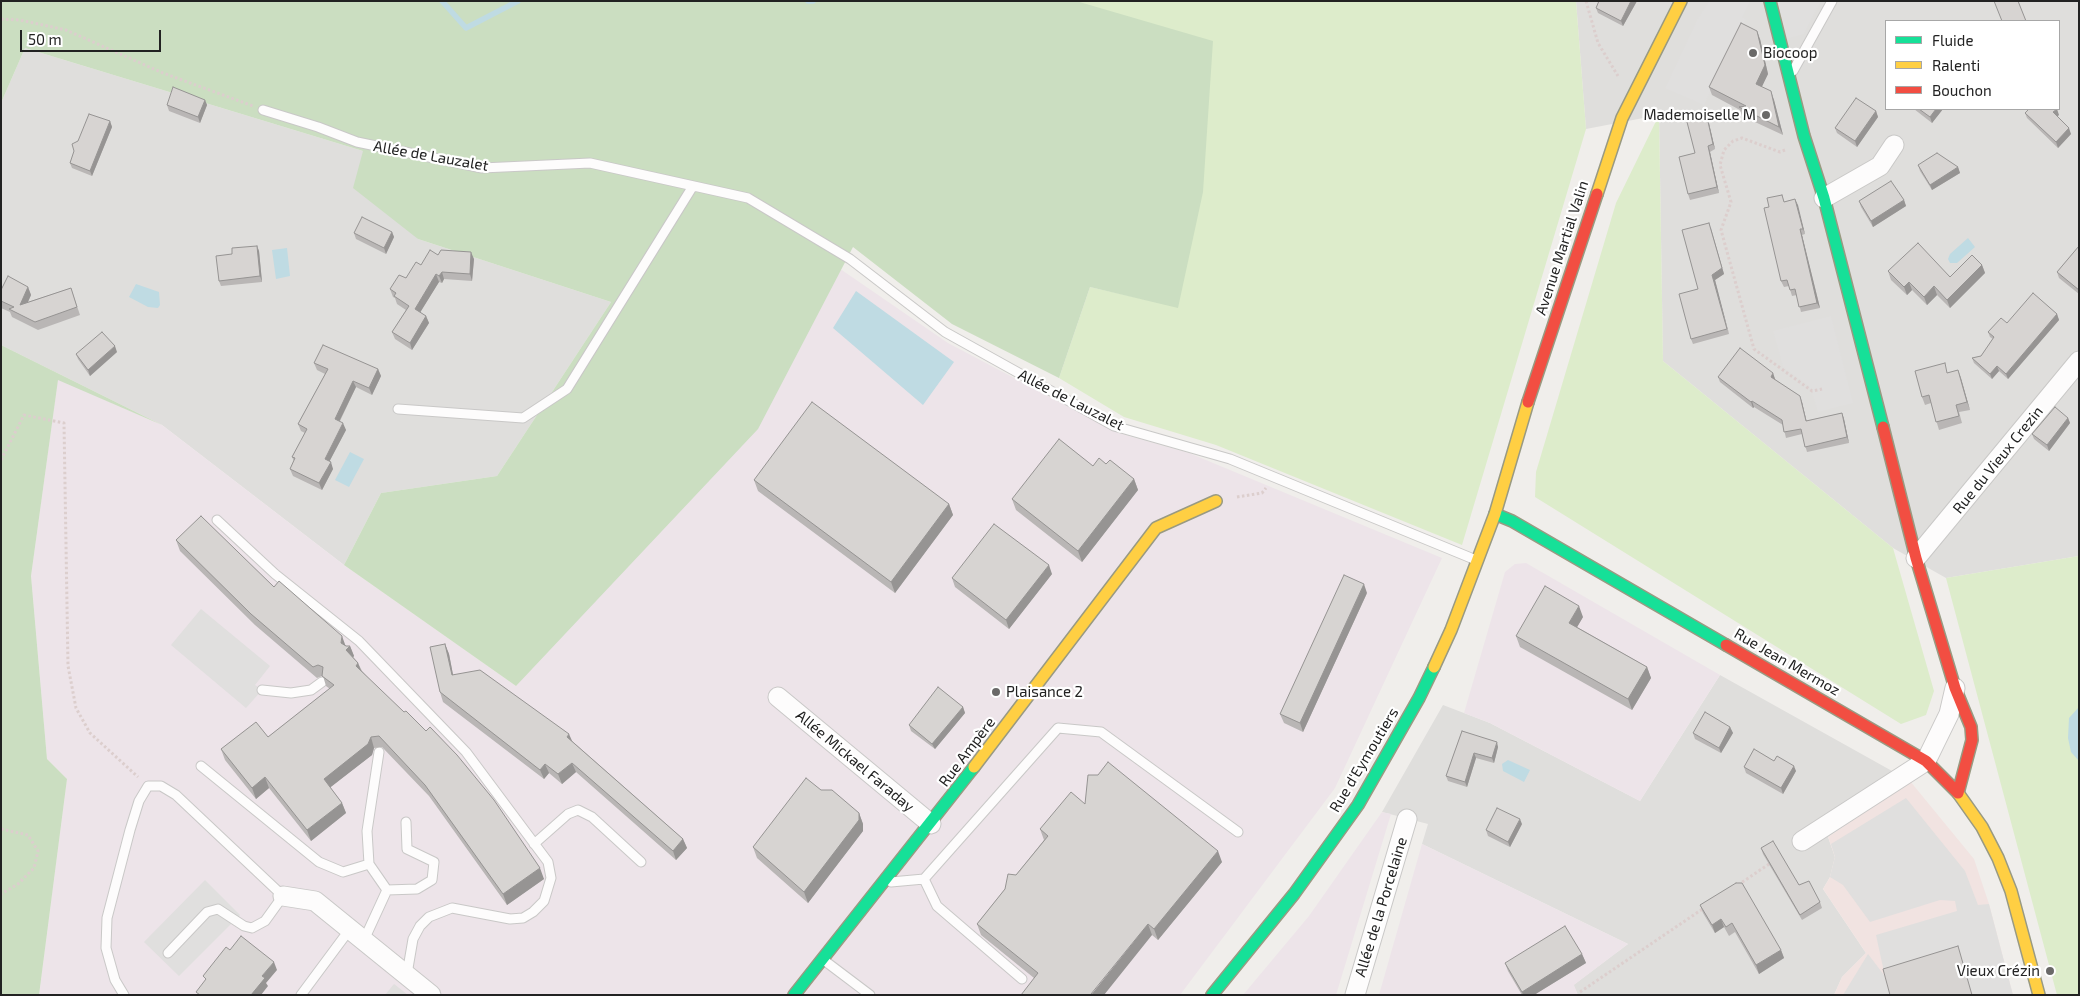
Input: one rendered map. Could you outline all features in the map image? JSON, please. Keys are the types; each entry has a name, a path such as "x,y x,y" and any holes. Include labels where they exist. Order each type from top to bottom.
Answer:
{"main road":[{"name":"Avenue Martial Valin","path":"1495,514 1581,234 1633,92 1681,1"},
{"path":"1770,1 1774,26 1790,78 1804,136 1824,198 1916,558 1956,688 1972,727 1972,740 1958,793"},
{"name":"Rue Ampère","path":"794,995 931,824 1156,528 1216,501"},
{"name":"Rue d'Eymoutiers","path":"1212,995 1294,894 1358,805 1419,698 1451,630 1495,514"},
{"name":"Rue Jean Mermoz","path":"1495,514 1512,521 1926,761 1958,793 1982,827 1998,858 2011,891 2039,995"}],"street":[{"path":"1824,198 1880,166 1894,146"},
{"name":"Rue du Vieux Crezin","path":"1916,558 2079,361"},
{"path":"1802,841 1926,761 1949,714 1956,688"},
{"name":"Allée Mickael Faraday","path":"778,697 931,824"},
{"name":"Allée de la Porcelaine","path":"1355,995 1408,819"},
{"path":"283,896 315,901 431,995"}],"lane":[{"path":"1790,78 1832,1"},
{"name":"Allée de Lauzalet","path":"262,110 318,127 357,142 482,168 590,163 748,198 850,259 945,332 1114,426 1230,459 1478,561"},
{"path":"398,409 523,418 567,390 693,186"},
{"path":"217,520 275,574 359,641 466,752 548,862 551,878 544,901 533,912 523,918 510,919 471,910 452,908 429,917 420,926 413,939 407,974"},
{"path":"350,651 359,641"},
{"path":"262,690 292,693 311,690 322,682"},
{"path":"884,882 924,879 1058,728 1101,732 1238,832"},
{"path":"379,752 368,831 369,864 387,890"},
{"path":"200,766 319,862 343,872 369,864"},
{"path":"124,995 115,980 106,948 107,918 139,801 148,786 161,786 176,795 283,896 265,921 252,928 244,926 218,909 206,912 168,953"},
{"path":"534,844 568,814 578,810 592,817 641,862"},
{"path":"387,890 417,889 432,880 434,862 407,849 406,822"},
{"path":"924,879 937,906 1022,979"},
{"path":"301,995 357,935 387,890"},
{"path":"822,959 870,995"}],"path":[{"path":"1586,1 1598,43 1616,73 1633,92"},
{"path":"1,19 20,20 66,30 163,73 262,110"},
{"path":"1804,136 1792,141 1790,148 1780,152 1742,138 1733,140 1724,150 1720,165 1731,202 1721,230 1754,348 1812,391 1822,389"},
{"path":"1,460 24,416 64,423 68,666 76,708 90,733 148,786"},
{"path":"1216,501 1262,493 1275,478"},
{"path":"1,829 28,835 38,851 34,868 18,884 1,894"},
{"path":"1737,886 1778,858"},
{"path":"1579,994 1712,902"}],"shaded area":[{"path":"1576,1 2079,1 2079,556 1946,578 1893,548 1663,361 1659,115 1586,129"},
{"path":"1709,1 1750,1 1742,17 1746,19 1704,105 1665,88 1697,20"},
{"path":"1776,1 1821,1 1804,34 1786,39"},
{"path":"25,48 363,151 418,239 611,302 497,476 381,493 344,565 162,425 1,345 1,103"},
{"path":"833,264 948,343 1118,433 1189,453 1442,558 1335,788 1180,995 39,995 67,779 47,759 31,576 58,379 162,425 344,565 516,686"},
{"path":"1831,316 1853,403 1818,412 1810,387 1783,367 1773,331"},
{"path":"1526,563 1720,675 1640,801 1490,723 1464,713 1505,572 1515,564"},
{"path":"201,609 270,666 255,685 262,690 246,708 171,645"},
{"path":"1720,675 1910,781 1828,837 1835,857 1830,877 1823,889 1866,953 1842,977 1834,995 1578,995 1573,985 1628,944 1422,844 1428,824 1382,812 1443,705 1490,723 1640,801"},
{"path":"1910,781 1974,859 1989,904 2013,995 1834,995 1842,977 1866,953 1823,889 1830,877 1835,857 1828,837"},
{"path":"1906,798 1965,871 1978,905 1989,904 2013,995 1973,995 1884,972 1876,935 1957,911 1955,901 1940,900 1870,922 1843,885 1830,877 1835,857 1831,844"},
{"path":"1382,812 1391,814 1336,995 1243,995 1309,916"},
{"path":"1422,844 1628,944 1574,985 1578,995 1379,995"},
{"path":"205,880 240,915 179,976 144,942"},
{"path":"1868,954 1884,975 1890,995 1843,995"},
{"path":"394,984 408,995 385,995"}],"green space":[{"path":"1,1 1076,1 1213,41 1203,192 1178,308 1090,287 1059,378 952,324 853,247 758,429 516,686 344,565 381,493 497,476 611,302 418,239 353,188 363,151 25,48 1,103"},
{"path":"1048,1 1576,1 1586,129 1462,545 1216,445 1124,417 1059,378 1090,287 1178,307"},
{"path":"1659,115 1663,361 1893,548 1934,691 1926,715 1901,724 1535,497 1536,472 1616,203"},
{"path":"1,345 162,425 58,380 31,576 47,759 67,779 39,995 1,995"},
{"path":"2079,556 2079,995 2057,995 1946,578"}],"water":[{"path":"1968,238 1975,247 1957,263 1950,263 1948,259 1950,254"},
{"path":"287,248 290,276 276,279 272,250"},
{"path":"136,284 159,292 160,305 158,308 148,307 129,297"},
{"path":"856,291 954,362 923,405 833,328"},
{"path":"350,452 364,459 349,487 335,480"},
{"path":"2079,707 2079,761 2071,752 2068,738 2069,718"},
{"path":"1508,760 1530,770 1524,782 1503,771 1502,764"}],"building":[{"path":"1599,1 1631,1 1621,21 1596,8"},
{"path":"1994,1 2018,1 2026,20 2002,20"},
{"path":"1741,23 1757,31 1765,65 1756,84 1771,91 1779,127 1739,107 1746,106 1709,87"},
{"path":"173,87 205,100 198,117 167,105"},
{"path":"1856,98 1876,111 1855,141 1835,128"},
{"path":"1920,110 1935,110 1930,117"},
{"path":"2028,110 2056,110 2053,112 2069,128 2056,142 2025,113"},
{"path":"89,114 110,121 90,171 70,163 74,151 72,144 78,141"},
{"path":"1707,117 1713,144 1708,146 1717,187 1688,194 1679,157 1695,153 1687,122"},
{"path":"1937,153 1958,167 1930,185 1918,165"},
{"path":"1891,181 1904,200 1871,221 1859,201"},
{"path":"1782,195 1784,202 1795,199 1803,229 1800,229 1817,303 1799,307 1795,289 1790,290 1787,280 1781,281 1764,208 1769,207 1767,198"},
{"path":"362,217 392,232 384,248 354,233"},
{"path":"1709,223 1722,268 1712,275 1727,329 1691,339 1679,294 1698,289 1682,230"},
{"path":"1918,243 1950,277 1972,255 1982,265 1947,300 1934,286 1924,297 1909,282 1904,287 1888,271"},
{"path":"257,246 260,276 219,281 216,256 232,254 232,248"},
{"path":"2079,246 2079,290 2057,272"},
{"path":"430,250 438,255 441,250 471,252 470,274 442,272 439,276 436,274 415,309 426,316 410,343 392,332 409,306 394,296 396,293 390,289 399,275 406,278 416,262 421,265"},
{"path":"8,276 28,287 20,305 71,288 77,307 35,322 9,309 14,307 1,301 1,290"},
{"path":"2033,293 2057,314 2006,374 1997,366 1990,374 1972,358 1981,356 1994,337 1988,332 2001,318 2007,323"},
{"path":"102,332 115,346 88,370 76,354"},
{"path":"323,345 378,369 369,388 353,381 335,419 343,423 325,459 331,462 319,483 290,469 295,458 292,457 307,429 298,424 328,369 314,363"},
{"path":"1740,348 1773,373 1771,377 1800,396 1806,421 1842,413 1847,437 1805,447 1801,429 1784,432 1782,420 1751,402 1718,377"},
{"path":"1945,363 1947,373 1958,370 1967,402 1956,405 1959,416 1936,422 1929,395 1922,397 1915,371"},
{"path":"812,402 949,504 891,582 754,480"},
{"path":"2055,407 2068,418 2047,445 2032,434"},
{"path":"1059,439 1093,466 1099,458 1106,464 1110,460 1134,479 1078,551 1012,499"},
{"path":"201,516 274,587 279,581 342,636 341,643 350,646 346,650 358,663 356,666 426,731 430,727 457,755 494,800 540,868 503,894 425,785 379,736 371,737 368,744 324,779 342,803 307,830 265,777 252,788 221,749 256,722 268,737 334,685 322,676 323,667 318,665 313,667 251,614 176,540"},
{"path":"994,524 1049,565 1006,620 952,578"},
{"path":"1344,575 1364,584 1300,723 1280,714"},
{"path":"1545,586 1579,606 1569,623 1647,667 1628,699 1516,636"},
{"path":"445,644 452,675 480,670 569,734 567,737 683,839 673,851 572,763 558,774 545,764 540,770 440,692 430,647"},
{"path":"938,687 963,707 932,744 909,725"},
{"path":"1705,712 1730,727 1719,748 1693,733"},
{"path":"1462,731 1497,742 1492,758 1474,753 1465,782 1446,776"},
{"path":"1754,749 1774,761 1777,756 1794,766 1781,788 1744,767"},
{"path":"1108,762 1218,851 1154,929 1148,924 1092,995 1021,995 1038,973 977,924 1005,889 1008,874 1016,875 1048,836 1040,829 1071,792 1085,804 1088,775 1098,775"},
{"path":"806,778 821,790 832,790 859,813 859,820 804,892 753,847"},
{"path":"1497,808 1520,819 1508,842 1486,830"},
{"path":"1773,841 1799,885 1809,881 1820,902 1800,915 1761,848"},
{"path":"1736,883 1742,883 1781,950 1756,965 1732,923 1726,927 1721,919 1712,925 1700,905"},
{"path":"1565,926 1582,954 1522,992 1505,963"},
{"path":"241,936 274,962 262,976 265,978 251,995 200,995 196,992 206,979 203,976 226,947 230,950"},
{"path":"1958,946 1972,995 1890,995 1883,969"}],"waterway":[{"path":"442,1 466,28 518,1"},
{"path":"808,1 813,1"}],"traffic: fast":[{"path":"1770,1 1804,136 1824,198 1883,427"},
{"path":"1495,514 1512,521 1726,645"},
{"path":"1212,995 1294,894 1358,805 1419,698 1434,667"},
{"path":"794,995 974,767"}],"traffic: slow":[{"path":"1597,194 1622,118 1681,1"},
{"path":"1434,667 1451,630 1495,514 1528,402"},
{"path":"974,767 1156,528 1216,501"},
{"path":"1958,793 1982,827 1998,858 2011,891 2039,995"}],"traffic: jam":[{"path":"1528,402 1597,194"},
{"path":"1883,427 1916,558 1955,688 1971,727 1972,740 1958,793"},
{"path":"1726,645 1926,761 1958,793"}],"place":[{"name":"Biocoop","path":"1753,53"},
{"name":"Mademoiselle M","path":"1766,115"},
{"name":"Plaisance 2","path":"996,692"},
{"name":"Vieux Crézin","path":"2050,971"}]}
